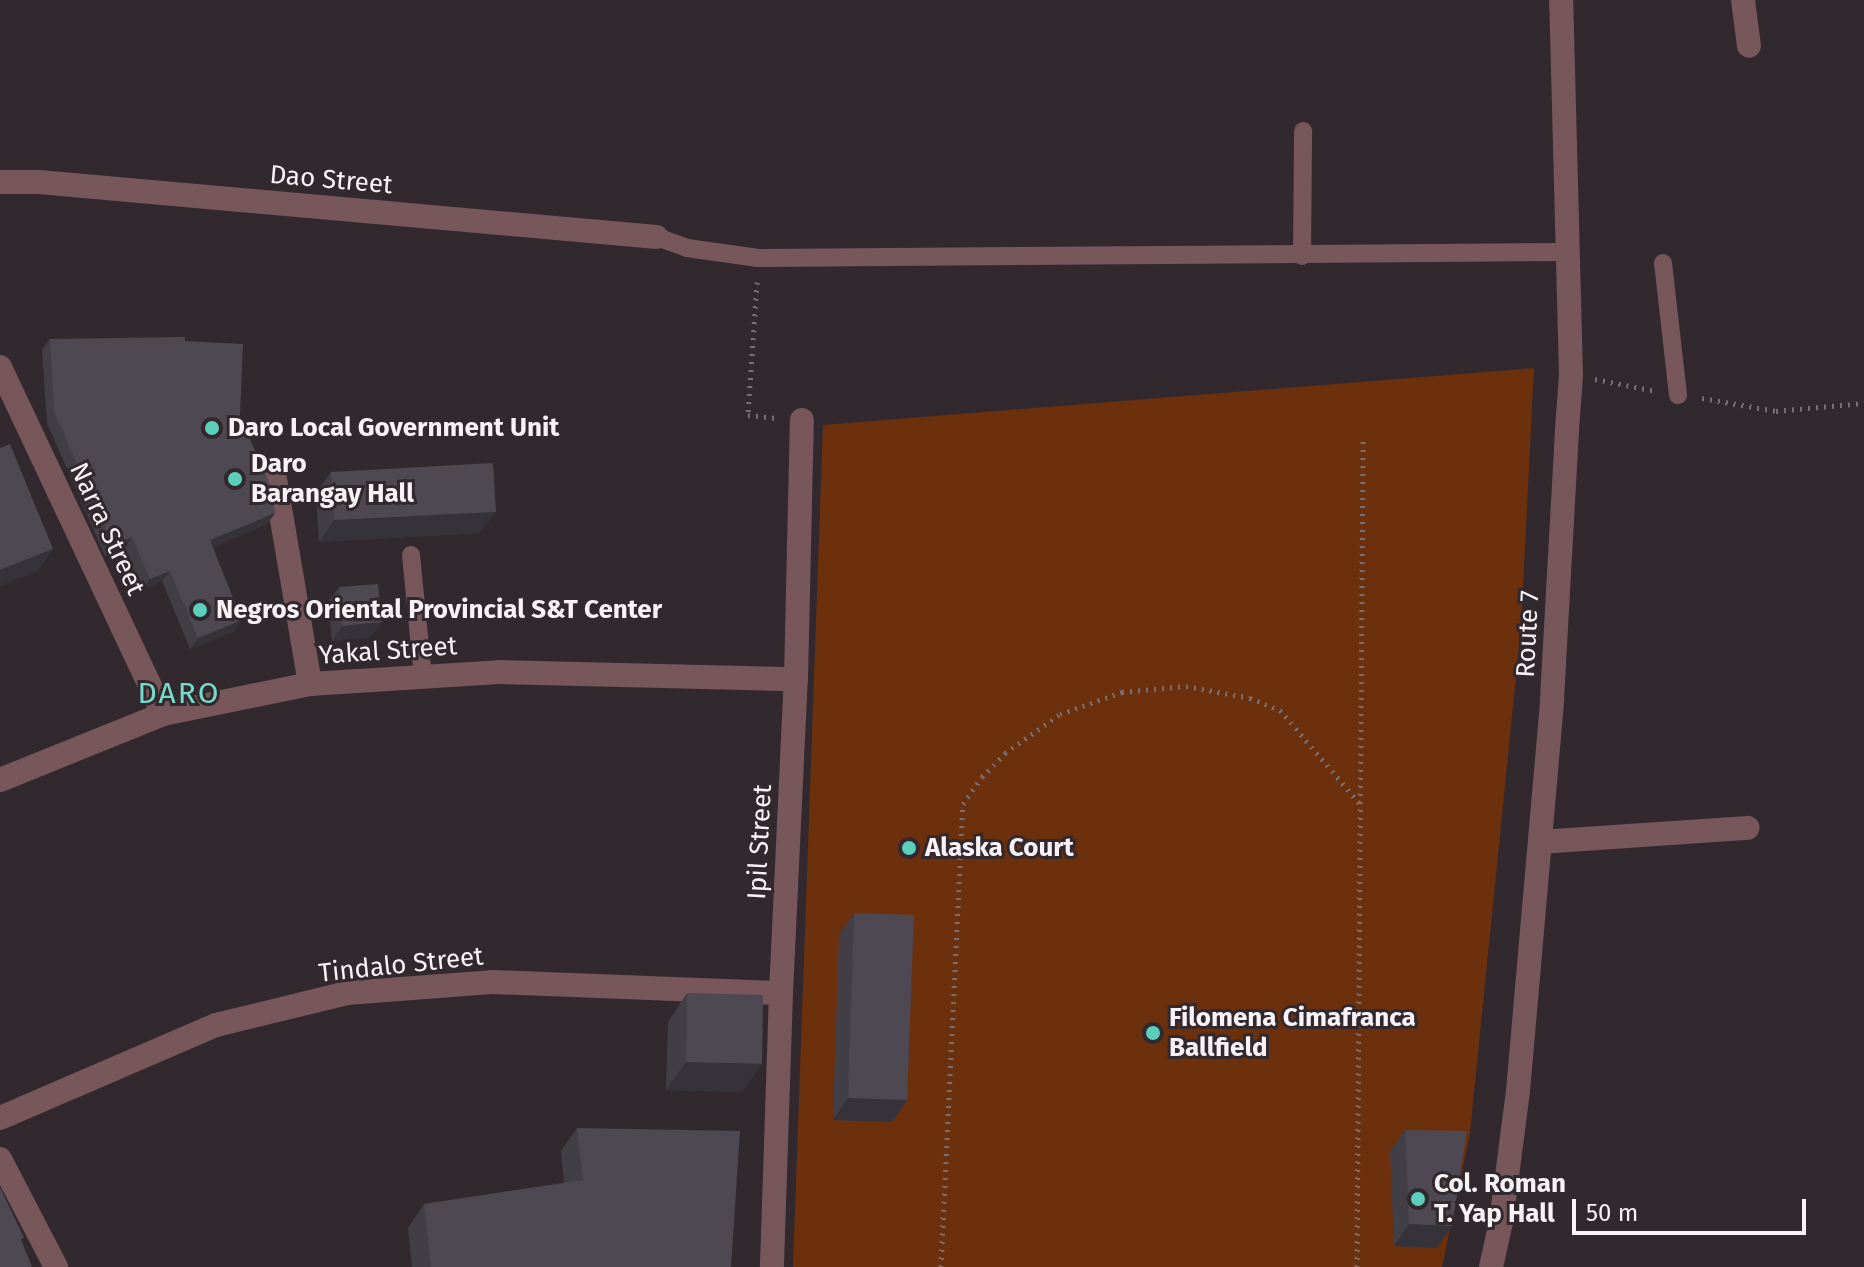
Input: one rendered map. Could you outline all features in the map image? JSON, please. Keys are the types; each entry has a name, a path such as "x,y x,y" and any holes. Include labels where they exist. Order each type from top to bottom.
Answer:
{"street":[{"name":"Route 7","path":"1491,1267 1501,1222 1518,1091 1540,842 1571,375 1561,0"},
{"path":"1743,0 1749,46"},
{"name":"Dao Street","path":"0,182 39,182 657,237"},
{"name":"Narra Street","path":"0,367 163,714"},
{"name":"Ipil Street","path":"772,1267 796,679 802,420"},
{"path":"274,473 310,684"},
{"name":"Yakal Street","path":"0,780 163,714 310,684 499,672 796,679"},
{"path":"1540,842 1748,828"},
{"name":"Tindalo Street","path":"0,1118 216,1025 347,993 492,982 781,993"},
{"path":"0,1159 56,1267"}],"lane":[{"path":"1302,256 1303,131"},
{"path":"657,237 687,248 758,258 1566,252"},
{"path":"1663,263 1678,395"},
{"path":"411,555 423,677"}],"path":[{"path":"758,258 748,415 802,420"},
{"path":"1571,375 1776,411 1864,403"},
{"path":"1357,1267 1363,440"},
{"path":"941,1267 963,804 982,777 1031,732 1060,714 1122,692 1186,686 1240,695 1280,710 1360,804"}],"shaded area":[{"path":"1534,368 1521,626 1470,1133 1442,1267 793,1267 823,425"}],"building":[{"path":"185,337 185,341 243,344 240,416 271,487 275,513 210,540 242,620 198,638 170,571 150,579 132,537 113,545 54,412 50,339"},
{"path":"10,444 53,549 0,570 0,448"},
{"path":"493,463 496,512 334,520 331,472"},
{"path":"378,584 382,622 342,626 339,587"},
{"path":"854,913 914,915 907,1100 848,1098"},
{"path":"687,993 763,995 762,1064 686,1062"},
{"path":"577,1128 740,1131 731,1267 431,1267 424,1204 583,1180"},
{"path":"1405,1130 1467,1131 1452,1226 1409,1224"},
{"path":"0,1187 24,1238 21,1239 32,1267 0,1267"}],"place":[{"name":"Daro Local Government Unit","path":"212,428"},
{"name":"Daro Barangay Hall","path":"235,479"},
{"name":"Negros Oriental Provincial S&T Center","path":"200,610"},
{"name":"Alaska Court","path":"909,848"},
{"name":"Filomena Cimafranca Ballfield","path":"1153,1033"},
{"name":"Col. Roman T. Yap Hall","path":"1418,1199"}],"district":[{"name":"DARO","path":"179,693"}]}
